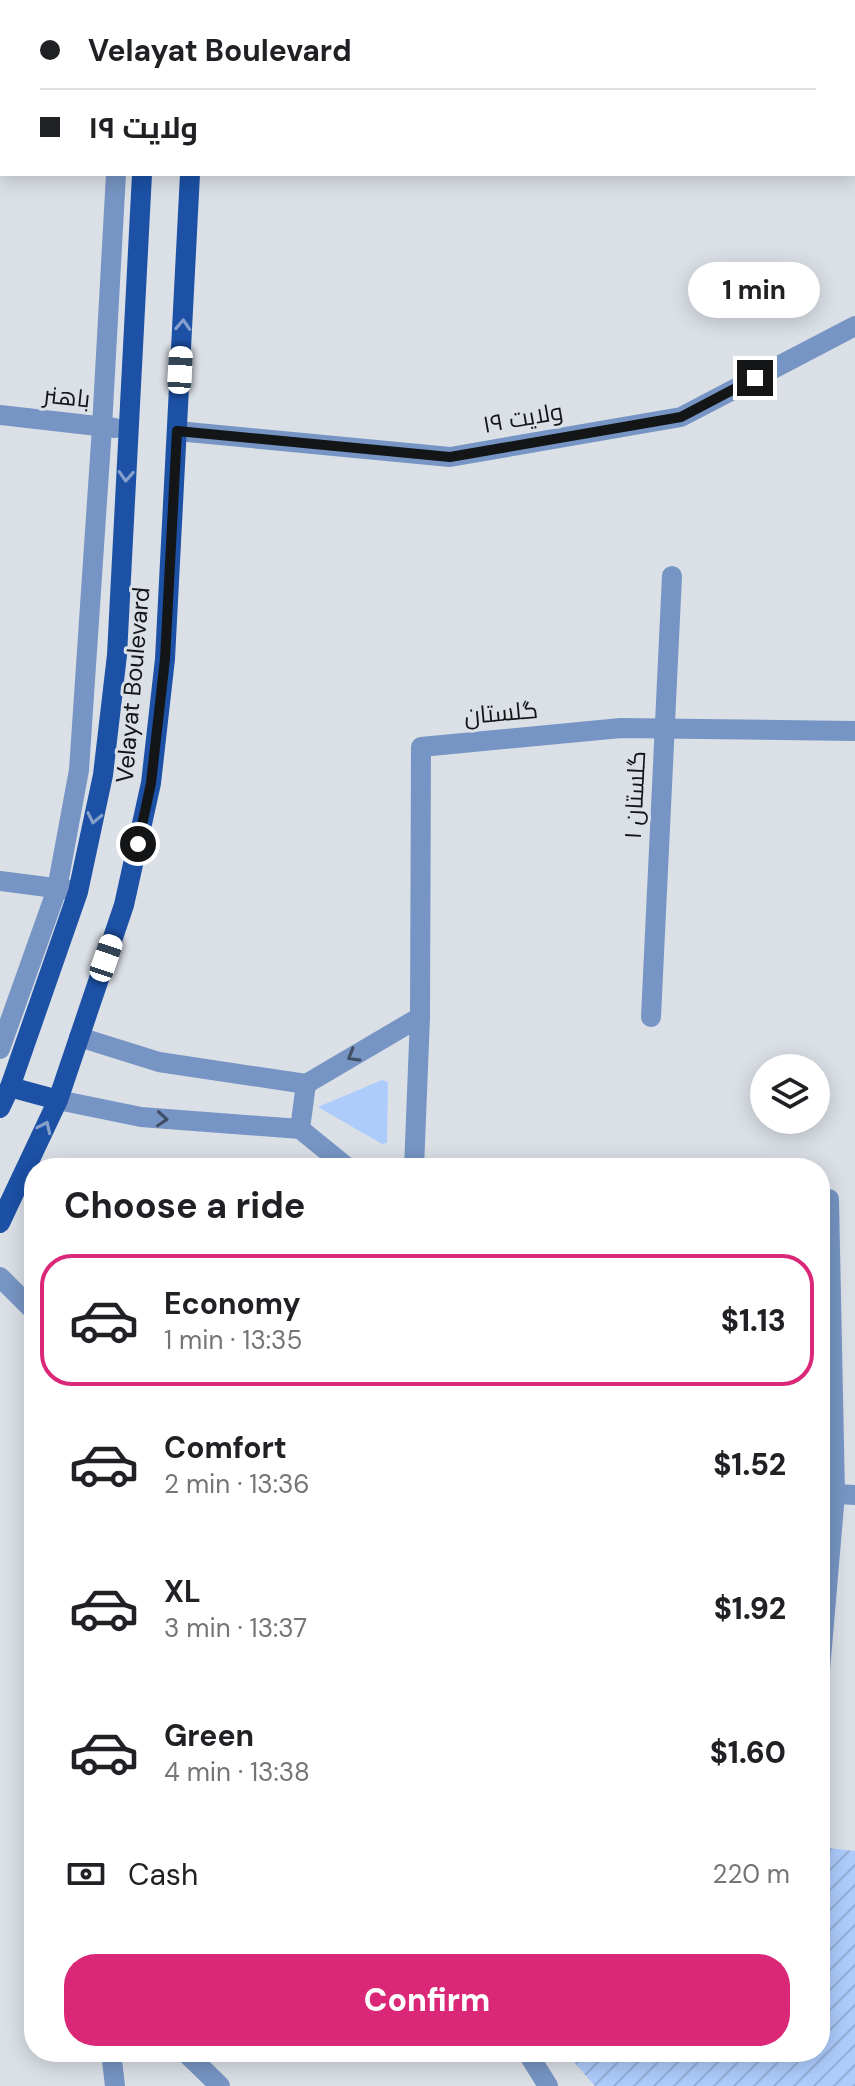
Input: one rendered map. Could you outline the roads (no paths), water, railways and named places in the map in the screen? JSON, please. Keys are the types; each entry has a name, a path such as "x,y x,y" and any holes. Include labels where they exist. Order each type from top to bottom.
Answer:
{"main road":[{"name":"Velayat Boulevard","path":"0,1108 78,892 103,775 115,670 142,176"},
{"name":"Velayat Boulevard","path":"31,1158 58,1100 124,905 151,783 165,659 190,176"},
{"path":"10,1087 58,1100"},
{"name":"Velayat Boulevard","path":"0,1223 24,1172"}],"street":[{"path":"0,1049 57,889 79,770 116,176"},
{"name":"ولایت ۱۹","path":"177,431 450,457 681,417 855,326"},
{"name":"باهنر","path":"0,415 129,430"},
{"name":"گلستان ۱","path":"651,1017 672,576"},
{"name":"گلستان","path":"420,1017 421,747 621,728 855,731"},
{"path":"0,881 78,892"},
{"path":"79,1037 159,1062 306,1084 420,1017"},
{"path":"414,1158 420,1017"},
{"path":"300,1129 306,1084"},
{"path":"58,1100 141,1117 300,1129 336,1158"},
{"path":"830,1236 837,1494 830,1566"},
{"path":"0,1277 24,1301"},
{"path":"112,2062 115,2086"},
{"path":"195,2062 220,2086"},
{"path":"533,2062 548,2086"}]}
